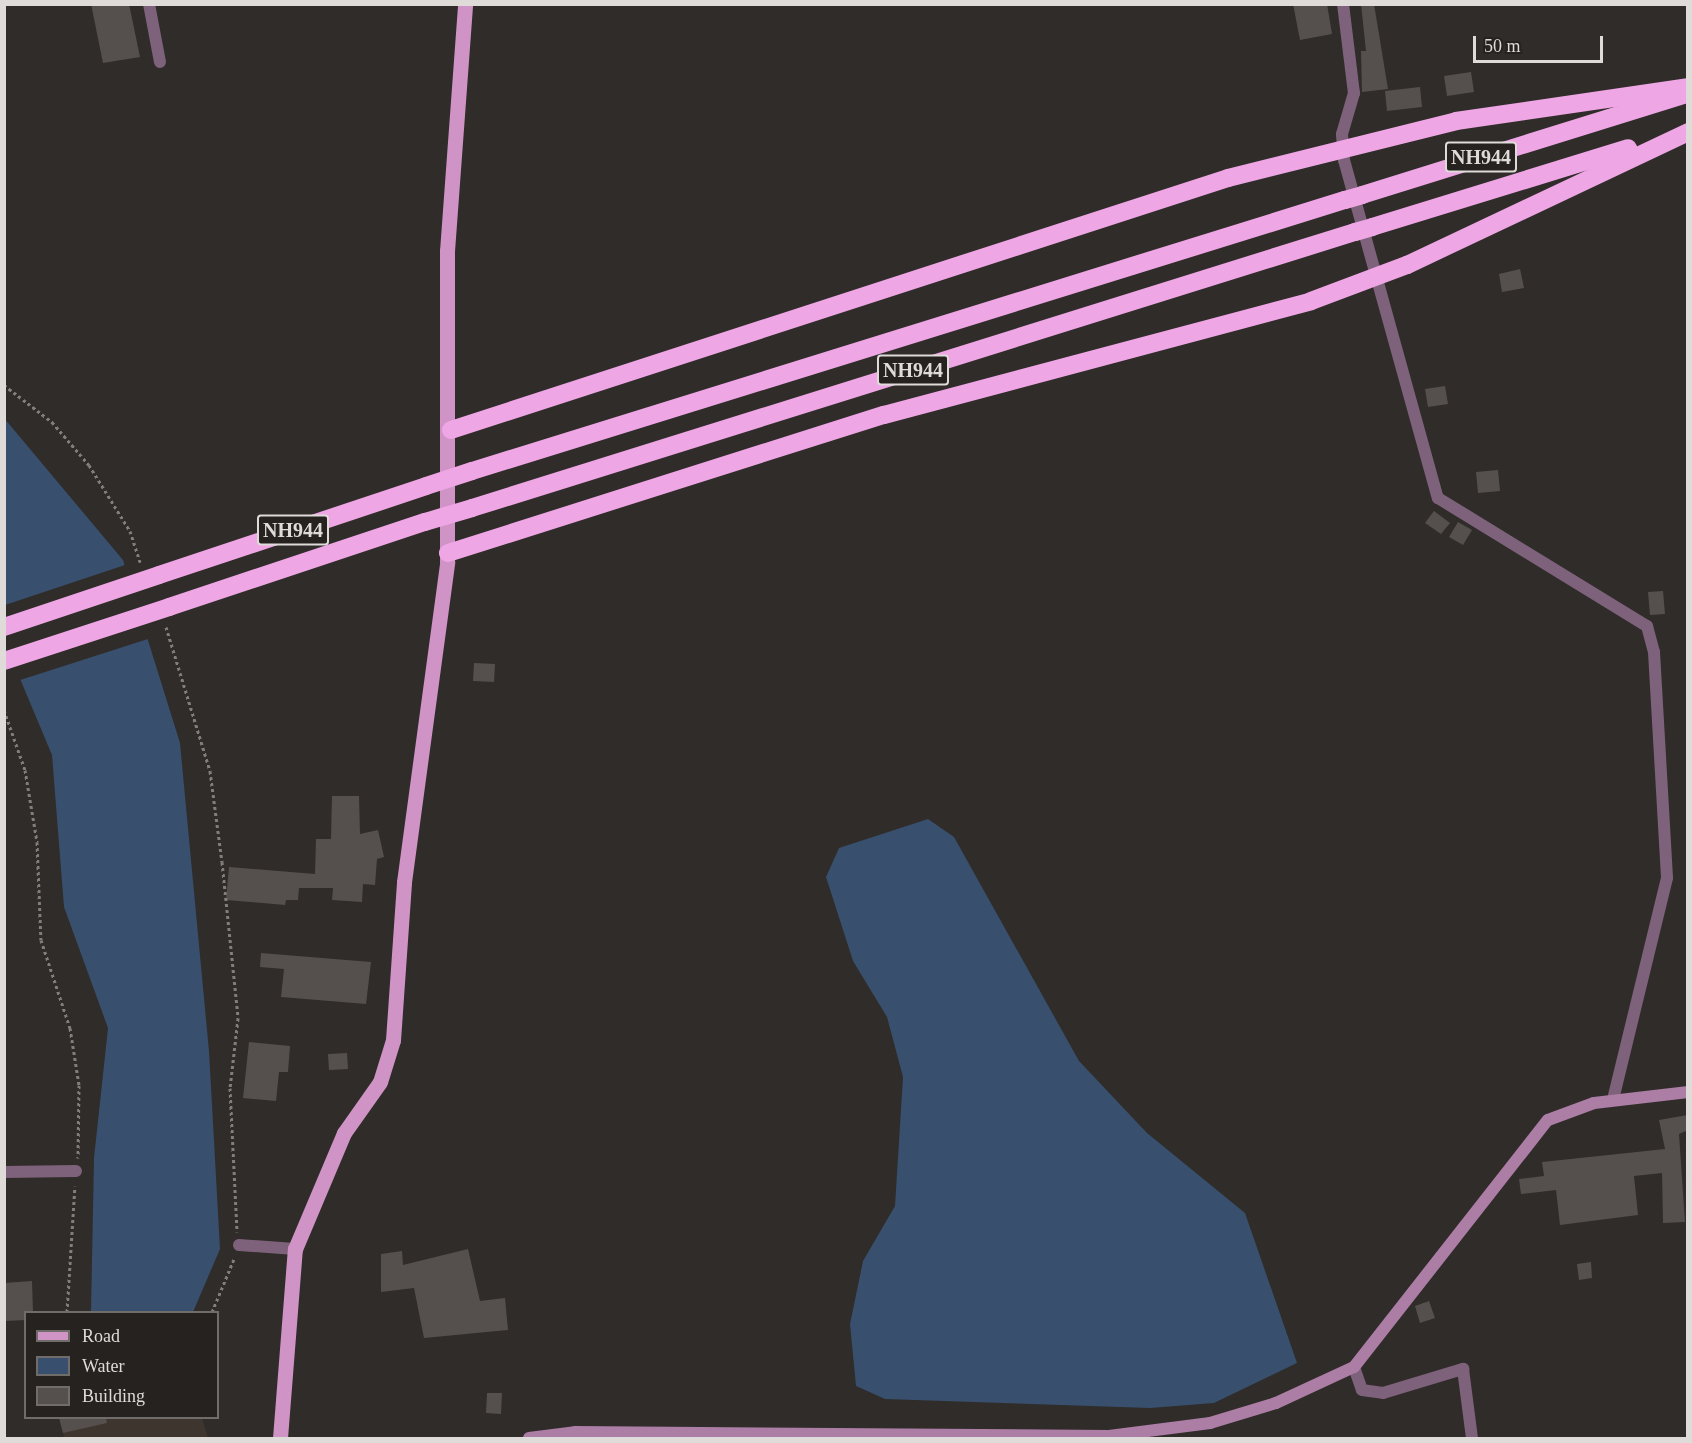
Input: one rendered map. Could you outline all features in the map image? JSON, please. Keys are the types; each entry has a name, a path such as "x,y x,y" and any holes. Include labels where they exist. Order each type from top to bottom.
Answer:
{"highway":[{"path":"451,430 1089,221 1342,148 1516,110 1688,87"},
{"name":"NH944","path":"4,627 152,575 472,471 1688,94"},
{"path":"448,553 884,415 1311,301 1377,278 1688,131"},
{"name":"NH944","path":"4,661 166,613 425,522 1688,131"}],"main road":[{"path":"280,1438 295,1249 344,1133 380,1082 393,1040 404,882 448,553 451,430 447,251 465,4"}],"street":[{"path":"149,4 160,62"},
{"path":"1343,4 1354,93 1342,148 1438,498 1647,626 1654,652 1667,878 1612,1100"},
{"path":"529,1438 575,1432 985,1437 1109,1436 1210,1423 1276,1402 1354,1367 1548,1120 1612,1100 1688,1092"},
{"path":"4,1173 76,1171"},
{"path":"239,1245 295,1249"},
{"path":"1354,1367 1362,1390 1383,1394 1463,1369 1472,1438"}],"path":[{"path":"4,385 52,422 89,465 130,531 152,575"},
{"path":"166,613 210,771 238,1018 230,1150 239,1245 212,1311"},
{"path":"4,710 26,770 37,842 41,940 72,1039 79,1085 67,1311"}],"shaded area":[{"path":"61,1419 202,1419 208,1438 64,1438"}],"water":[{"path":"4,418 123,560 180,743 209,1051 220,1249 193,1311 91,1311 94,1158 108,1028 64,907 52,755 5,643"},
{"path":"928,819 954,837 1079,1061 1147,1133 1245,1213 1297,1363 1214,1403 1150,1408 885,1399 856,1386 850,1324 863,1261 895,1206 903,1077 887,1017 853,961 826,877 839,848"}],"pier":[{"path":"128,564 151,638 17,681 4,651 5,605"}],"building":[{"path":"91,4 129,4 140,57 103,63"},
{"path":"1293,4 1327,4 1332,34 1300,40"},
{"path":"1361,4 1374,4 1388,89 1362,92 1361,51 1366,51"},
{"path":"1471,72 1474,92 1447,96 1444,76"},
{"path":"1420,87 1422,107 1387,111 1385,91"},
{"path":"1520,269 1524,288 1502,292 1499,274"},
{"path":"1445,386 1448,404 1428,407 1425,389"},
{"path":"1498,470 1500,491 1478,493 1476,472"},
{"path":"1434,511 1450,523 1441,534 1425,523"},
{"path":"1458,522 1472,530 1463,545 1449,537"},
{"path":"1663,591 1665,614 1650,615 1648,592"},
{"path":"474,663 495,664 494,682 473,681"},
{"path":"332,796 359,796 360,834 378,830 384,857 377,859 375,885 363,884 362,902 332,900 333,888 299,888 298,900 286,900 285,905 226,900 229,867 315,874 316,839 331,839"},
{"path":"261,953 371,962 366,1004 281,997 284,969 260,967"},
{"path":"249,1042 290,1046 288,1072 279,1072 276,1101 243,1098"},
{"path":"347,1053 348,1069 329,1070 328,1054"},
{"path":"1688,1115 1688,1130 1679,1134 1685,1222 1663,1223 1662,1173 1634,1176 1638,1215 1560,1225 1556,1190 1521,1194 1519,1179 1544,1176 1542,1162 1665,1149 1659,1120"},
{"path":"468,1249 480,1301 505,1298 508,1330 424,1338 414,1288 381,1292 381,1254 402,1251 403,1265"},
{"path":"1591,1262 1592,1278 1579,1280 1577,1264"},
{"path":"32,1281 33,1311 24,1311 24,1320 4,1321 4,1283"},
{"path":"1429,1301 1435,1318 1420,1323 1415,1306"},
{"path":"487,1393 502,1393 501,1414 486,1413"},
{"path":"59,1419 106,1419 107,1423 63,1433"}]}
